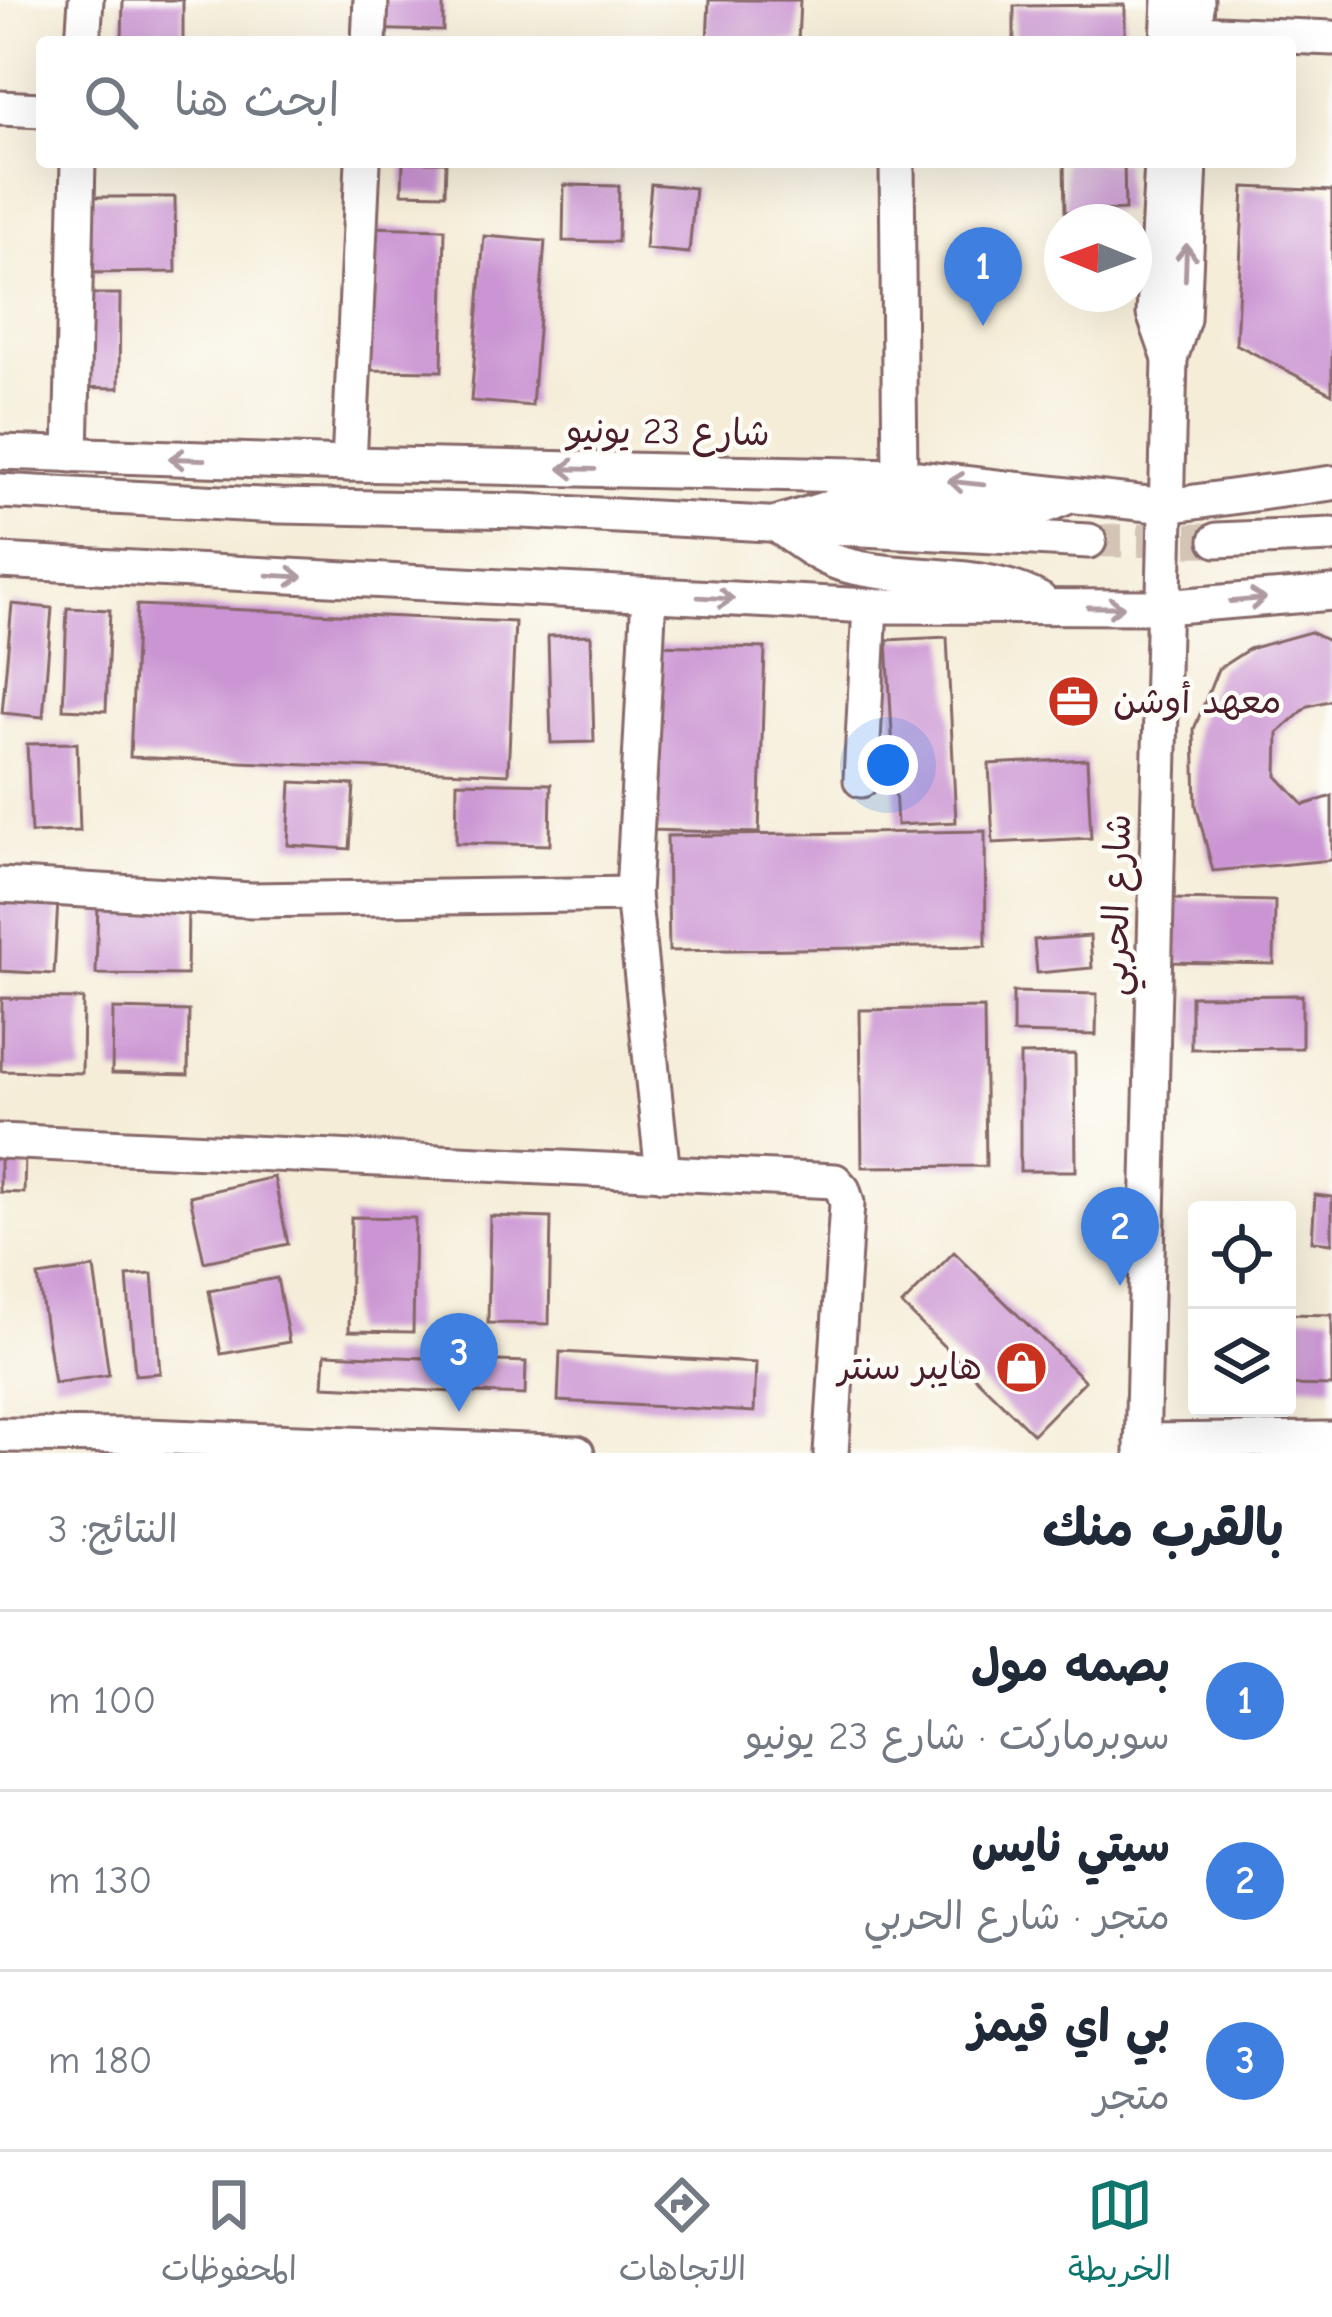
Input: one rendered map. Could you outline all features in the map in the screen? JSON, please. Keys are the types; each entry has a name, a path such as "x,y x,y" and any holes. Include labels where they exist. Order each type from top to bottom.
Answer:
{"street":[{"path":"83,36 86,0"},
{"path":"369,36 371,0"},
{"path":"1170,0 1189,29 1332,38"},
{"path":"0,108 36,110"},
{"path":"71,455 78,168"},
{"path":"349,464 363,168"},
{"path":"897,168 900,476"},
{"name":"شارع الحربي","path":"1162,168 1154,314 1170,359"},
{"name":"شارع الحربي","path":"1142,1447 1170,359 1184,319 1190,168"},
{"name":"شارع 23 يونيو","path":"0,452 900,476 1166,506 1330,484"},
{"path":"0,491 1089,541"},
{"path":"775,524 844,503 1025,514 1072,496"},
{"path":"775,524 836,562 914,577 996,583 1020,589 1054,607"},
{"path":"1216,540 1332,535"},
{"path":"0,561 870,606 1163,607 1332,593"},
{"path":"649,595 633,894 663,1174"},
{"path":"861,780 870,606"},
{"path":"0,885 252,900 633,894"},
{"path":"0,1141 835,1181 847,1203 831,1453"},
{"path":"0,1435 146,1444 577,1453"},
{"path":"1142,1447 1332,1439"}],"building":[{"path":"123,0 183,0 183,36 122,36"},
{"path":"353,0 443,0 443,31 352,29"},
{"path":"709,0 800,0 798,36 707,36"},
{"path":"1125,5 1125,36 1014,36 1014,6"},
{"path":"403,168 446,168 445,194 402,193"},
{"path":"1064,168 1124,168 1125,204 1065,204"},
{"path":"651,184 695,188 689,253 645,249"},
{"path":"564,185 619,186 618,242 563,241"},
{"path":"1244,187 1332,191 1332,394 1236,344"},
{"path":"77,197 175,197 176,272 77,273"},
{"path":"366,227 445,229 442,371 364,370"},
{"path":"484,236 545,241 532,406 471,401"},
{"path":"65,294 120,294 119,388 64,387"},
{"path":"12,604 52,608 43,717 2,713"},
{"path":"137,605 515,622 508,774 130,757"},
{"path":"67,608 110,610 106,711 63,709"},
{"path":"1310,632 1332,643 1332,700 1308,706 1278,733 1277,776 1304,805 1332,796 1332,860 1213,871 1196,805 1194,729 1218,669 1249,649"},
{"path":"591,635 594,742 551,743 548,636"},
{"path":"947,637 956,822 897,825 887,640"},
{"path":"654,645 765,648 759,833 648,830"},
{"path":"77,743 80,831 31,833 27,744"},
{"path":"1087,759 1091,838 993,843 989,764"},
{"path":"291,782 354,785 350,849 288,845"},
{"path":"457,782 551,784 550,845 456,843"},
{"path":"985,831 986,946 669,951 667,836"},
{"path":"0,897 58,900 54,974 0,971"},
{"path":"1169,899 1275,901 1274,964 1168,962"},
{"path":"98,903 188,904 187,975 96,974"},
{"path":"1090,936 1092,968 1037,973 1034,940"},
{"path":"1013,992 1097,994 1096,1035 1013,1033"},
{"path":"1302,995 1302,1048 1191,1049 1191,996"},
{"path":"2,998 83,999 82,1073 1,1071"},
{"path":"984,1008 986,1166 862,1167 860,1010"},
{"path":"113,1009 189,1011 188,1075 112,1073"},
{"path":"1075,1054 1076,1171 1020,1171 1020,1055"},
{"path":"0,1152 25,1152 24,1193 0,1192"},
{"path":"274,1177 288,1244 204,1262 190,1196"},
{"path":"1315,1195 1332,1197 1332,1243 1312,1241"},
{"path":"490,1216 551,1218 549,1324 488,1323"},
{"path":"351,1217 415,1218 413,1332 349,1331"},
{"path":"954,1252 1085,1381 1033,1434 902,1305"},
{"path":"94,1268 109,1375 54,1383 38,1276"},
{"path":"152,1274 160,1373 135,1375 127,1276"},
{"path":"277,1278 289,1342 221,1354 209,1291"},
{"path":"1296,1314 1332,1315 1332,1386 1296,1385"},
{"path":"560,1352 756,1363 754,1412 558,1401"},
{"path":"325,1354 526,1362 525,1395 323,1386"}],"tunnel":[{"path":"1089,541 1217,540"}],"place":[{"name":"بصمه مول","path":"983,326"},
{"name":"معهد أوشن","path":"1074,701"},
{"name":"سيتي نايس","path":"1120,1286"},
{"name":"هايبر سنتر","path":"1021,1367"},
{"name":"بي اي قيمز","path":"459,1412"}]}
